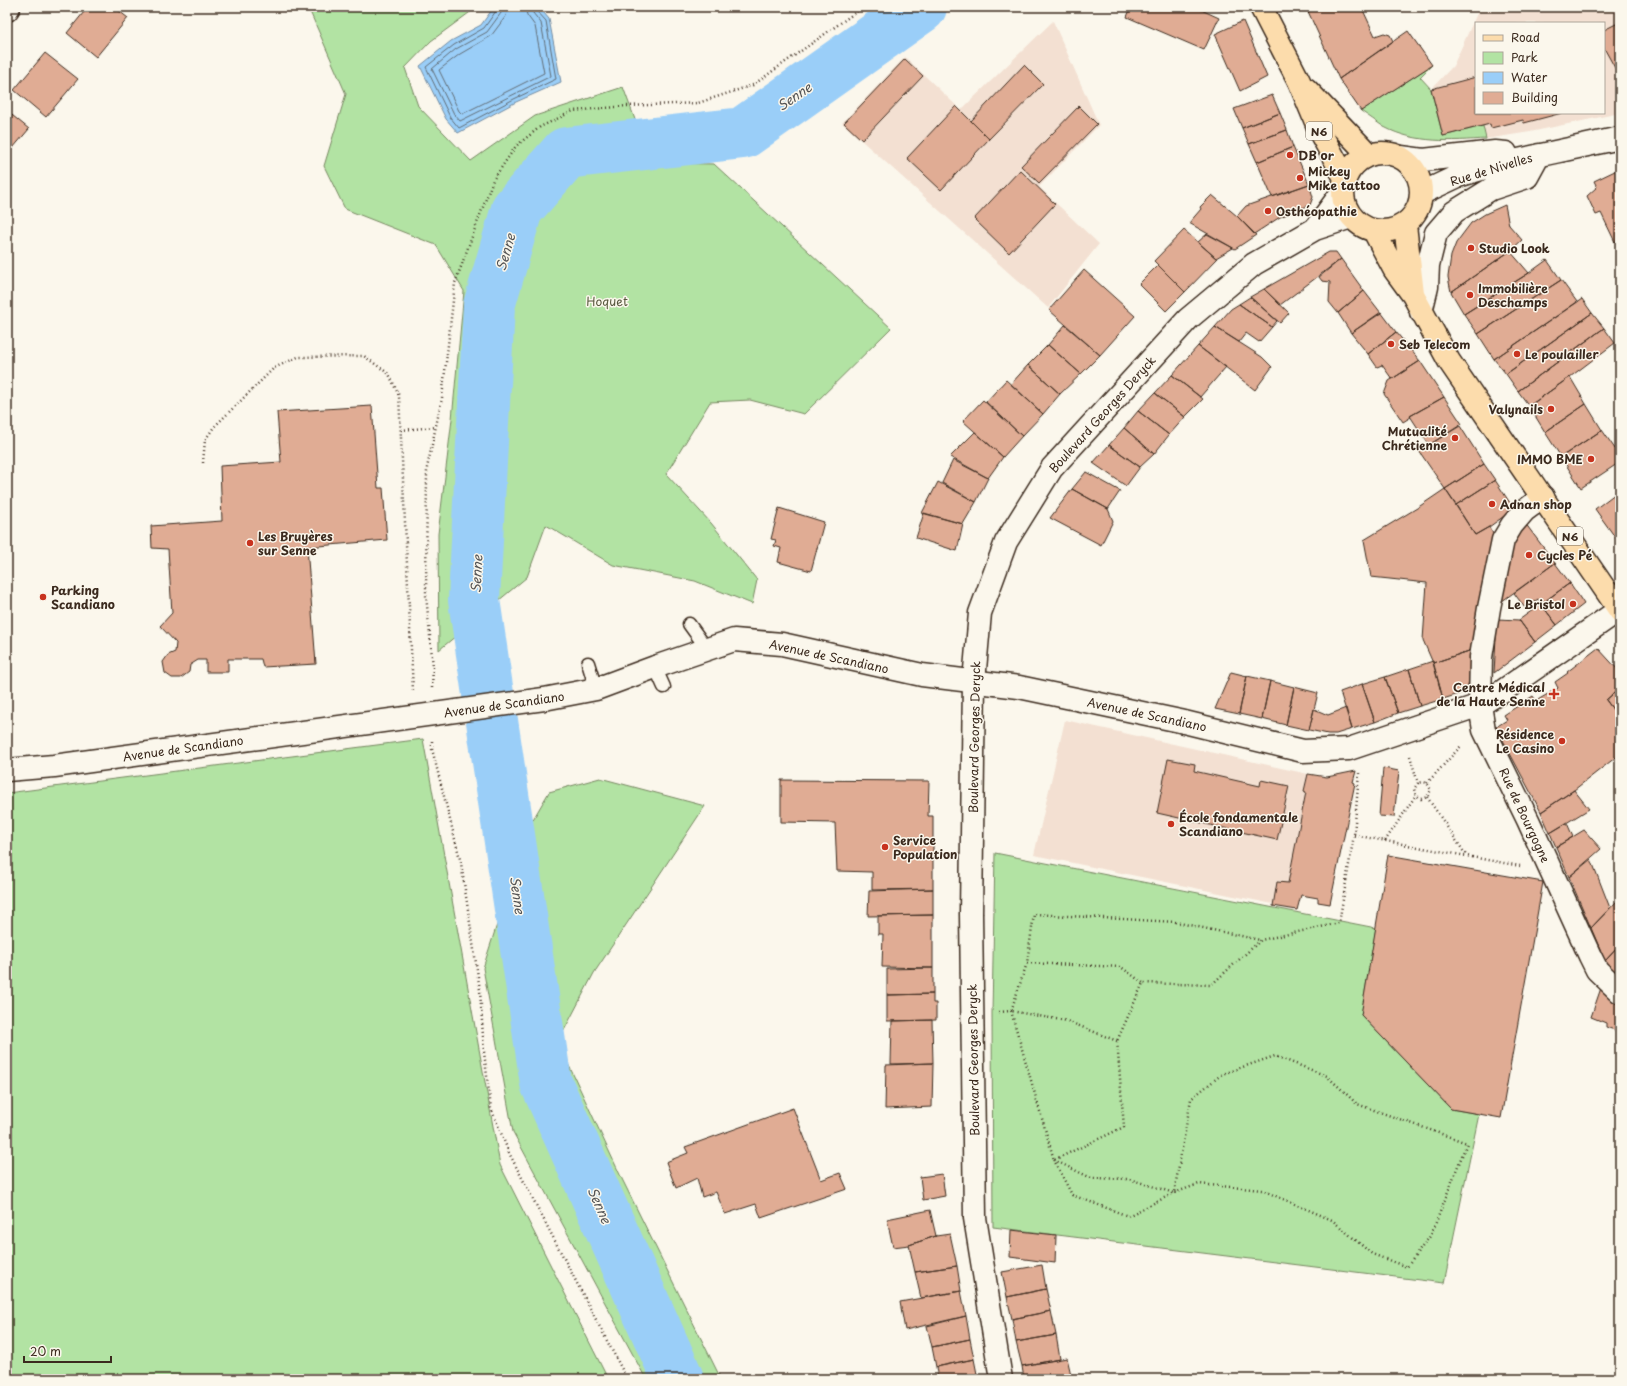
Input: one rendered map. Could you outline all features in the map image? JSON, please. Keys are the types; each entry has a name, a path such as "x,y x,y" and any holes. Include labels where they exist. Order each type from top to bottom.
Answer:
{"main road":[{"name":"N6","path":"1261,7 1299,81 1344,185"},
{"name":"N6","path":"1299,81 1369,155"},
{"path":"1380,153 1401,157 1413,167 1420,179 1422,193 1420,206 1414,217 1405,226 1390,232 1374,231 1361,226 1351,217 1345,205 1344,185 1355,164 1369,155 1380,153"},
{"name":"N6","path":"1405,226 1417,303"},
{"name":"N6","path":"1374,231 1394,268 1417,303 1449,361 1620,610"}],"street":[{"name":"Rue de Nivelles","path":"1422,193 1458,176 1495,165 1620,138"},
{"name":"Rue de Nivelles","path":"1401,157 1423,160 1495,152 1539,155"},
{"path":"1417,303 1427,287 1428,265 1436,234 1454,212 1491,189 1527,176 1539,155"},
{"name":"Boulevard Georges Deryck","path":"1315,229 1344,185"},
{"name":"Boulevard Georges Deryck","path":"1001,1379 975,1218 971,914 974,681 980,613 1006,542 1052,468 1188,319 1254,264 1315,229 1351,217"},
{"name":"Rue de Bourgogne","path":"1543,497 1524,511 1512,525 1503,540 1481,657 1480,704 1484,730 1597,970 1620,992"},
{"name":"Avenue de Scandiano","path":"7,770 54,766 544,699 596,689 655,666 734,640 782,644 922,675 1019,687 1124,708 1303,751 1349,749 1480,704 1504,690 1620,610"}],"lane":[{"path":"689,624 707,649"},
{"path":"588,664 596,689"},
{"path":"655,666 664,687"}],"path":[{"path":"423,716 432,686 433,667 426,595 427,468 442,398 455,283 493,180 516,146 540,127 573,111 627,106 698,103 753,84 863,7"},
{"path":"203,463 205,440 214,427 274,368 298,357 364,356 389,374 399,396 423,716 461,863 479,982 484,1052 491,1108 509,1153 627,1379"},
{"path":"401,430 436,428"},
{"path":"1427,783 1465,741 1484,730"},
{"path":"1174,1193 1191,1099 1222,1074 1275,1056 1327,1076 1357,1104 1467,1143 1432,1235 1408,1267 1372,1254 1332,1220 1262,1190 1200,1184 1174,1193 1128,1216 1072,1195 1054,1160 1011,1010 1026,963 1034,914 1175,922 1261,940 1339,923 1354,835 1361,745"},
{"path":"1411,759 1418,783"},
{"path":"1418,783 1427,783 1431,790 1427,797 1421,799 1416,795 1414,789 1418,783"},
{"path":"1385,841 1416,795"},
{"path":"1427,797 1466,856"},
{"path":"1354,835 1551,871"},
{"path":"1026,963 1121,967 1143,983 1211,985 1261,940"},
{"path":"1054,1160 1124,1127 1117,1041 1143,983"},
{"path":"973,1016 1011,1010 1067,1021 1117,1041"},
{"path":"1054,1160 1091,1178 1129,1179 1174,1193"}],"shaded area":[{"path":"1480,7 1620,7 1620,113 1530,132 1486,139 1483,126 1443,136 1431,89 1453,66"},
{"path":"1053,21 1099,125 1039,187 1099,244 1048,308 842,123 905,57 961,110"},
{"name":"École fondamentale Scandiano","path":"1065,720 1308,774 1304,791 1306,792 1288,883 1277,882 1273,904 1034,855"}],"green space":[{"name":"Hoquet","path":"308,7 477,7 431,41 405,68 418,106 471,161 535,116 623,87 651,163 714,164 891,328 804,414 750,400 710,402 666,474 711,523 757,580 752,604 695,581 613,565 546,525 527,577 439,650 438,534 452,419 464,291 436,245 345,209 324,166 346,94"},
{"path":"1432,65 1420,77 1431,89 1443,136 1483,126 1486,139 1447,141 1421,139 1384,127 1361,111"},
{"path":"423,739 500,1165 608,1379 7,1379 7,793"},
{"path":"600,778 705,806 594,973 558,1042 622,1179 721,1379 646,1379 513,1132 483,968 528,828 549,792"},
{"path":"995,853 1376,928 1361,1015 1451,1109 1479,1114 1444,1283 993,1227 992,1013"}],"water":[{"path":"494,7 539,7 549,19 561,82 516,102 458,133 446,119 420,66 451,41 481,25"}],"building":[{"path":"88,7 114,7 128,18 96,57 67,33"},
{"path":"1131,7 1195,7 1219,18 1204,50 1127,17"},
{"path":"1306,7 1364,7 1362,8 1375,36 1384,33 1390,35 1393,41 1339,79"},
{"path":"1243,21 1267,77 1240,91 1215,34"},
{"path":"1620,22 1620,77 1605,50 1605,30"},
{"path":"1408,31 1432,65 1361,111 1339,79"},
{"path":"45,53 78,79 46,117 14,90"},
{"path":"905,59 923,76 862,140 844,123"},
{"path":"1024,65 1043,84 989,139 971,121"},
{"path":"1475,77 1475,114 1558,114 1524,123 1523,120 1491,128 1490,124 1443,136 1431,89"},
{"path":"1272,95 1280,113 1242,128 1234,109"},
{"path":"956,106 989,139 941,190 907,158"},
{"path":"1079,106 1097,124 1039,183 1021,166"},
{"path":"7,111 29,129 7,155"},
{"path":"1280,113 1287,130 1249,144 1242,128"},
{"path":"1287,130 1293,147 1257,162 1249,144"},
{"path":"1293,147 1309,184 1272,197 1257,162"},
{"path":"1619,169 1620,238 1615,242 1601,213 1596,215 1587,196 1597,187 1594,181"},
{"path":"1020,170 1055,204 1009,253 974,219"},
{"name":"Osthéopathie","path":"1309,184 1313,197 1310,205 1280,217 1254,234 1237,216 1246,206"},
{"path":"1212,195 1237,216 1256,235 1235,249 1189,223 1201,209 1200,207"},
{"path":"1505,205 1509,225 1522,240 1510,251 1451,292 1448,277 1451,256 1456,243 1471,223 1485,214"},
{"path":"1184,230 1217,259 1185,292 1154,261"},
{"path":"1207,234 1233,248 1216,258 1198,242"},
{"path":"1510,251 1529,273 1464,314 1451,292"},
{"path":"1329,252 1336,252 1341,259 1280,305 1264,289"},
{"path":"1341,259 1364,291 1338,313 1329,302 1330,282 1322,281 1319,277"},
{"path":"1547,260 1561,280 1478,334 1464,314"},
{"path":"1158,265 1185,292 1166,311 1139,284"},
{"path":"1084,270 1135,316 1100,355 1049,310"},
{"path":"1561,280 1577,302 1494,359 1478,334"},
{"path":"1264,289 1289,313 1280,323 1250,297"},
{"path":"1364,291 1381,313 1351,333 1338,313"},
{"path":"1250,297 1277,321 1272,327 1239,304"},
{"path":"1582,299 1592,313 1506,374 1494,359"},
{"path":"1239,304 1272,327 1259,342 1246,333 1239,342 1215,327 1231,309"},
{"path":"1381,312 1396,332 1368,354 1351,333"},
{"path":"1592,313 1604,328 1518,391 1506,374"},
{"path":"1065,325 1100,355 1081,374 1048,345"},
{"path":"1215,327 1262,357 1272,367 1255,390 1198,346"},
{"path":"1604,328 1615,343 1529,406 1518,391"},
{"path":"1396,332 1420,361 1392,379 1382,365 1377,367 1368,354"},
{"path":"1048,345 1081,374 1060,394 1028,365"},
{"path":"1198,346 1226,367 1200,397 1172,375"},
{"path":"1420,361 1444,397 1410,416 1411,417 1403,422 1384,394 1389,381"},
{"path":"1028,365 1060,394 1043,414 1011,384"},
{"path":"1172,375 1203,399 1185,417 1155,393"},
{"path":"1570,377 1586,404 1545,432 1529,406"},
{"path":"1006,380 1043,414 1022,436 986,402"},
{"path":"1155,393 1185,417 1169,435 1138,411"},
{"path":"1444,397 1462,424 1429,445 1410,416"},
{"path":"983,400 1022,436 1003,457 963,421"},
{"path":"1586,404 1602,430 1561,457 1545,432"},
{"name":"Les Bruyères sur Senne","path":"372,406 378,488 383,488 387,540 307,547 316,664 263,667 261,659 228,659 228,672 206,672 206,660 198,660 190,665 189,672 181,678 172,678 165,673 163,662 168,655 175,652 176,643 160,626 172,613 168,549 152,548 151,526 222,521 220,466 281,462 277,412"},
{"path":"1138,411 1169,435 1154,454 1124,428"},
{"path":"1460,426 1484,464 1445,489 1419,451"},
{"path":"1124,428 1154,454 1140,467 1109,445"},
{"name":"IMMO BME","path":"1602,430 1620,456 1620,462 1581,488 1561,457"},
{"path":"975,432 1003,457 988,478 950,457"},
{"path":"1109,445 1140,467 1126,486 1093,463"},
{"path":"953,460 988,478 976,502 942,483"},
{"path":"1484,464 1495,480 1456,505 1445,489"},
{"path":"1086,472 1120,491 1108,509 1072,489"},
{"path":"1495,480 1514,509 1475,535 1456,505"},
{"path":"938,482 976,502 963,524 922,513"},
{"path":"1072,489 1108,509 1113,521 1101,545 1050,518"},
{"path":"1445,489 1475,535 1489,527 1495,537 1475,649 1433,663 1423,640 1427,583 1371,577 1364,540"},
{"path":"1620,490 1620,544 1595,509"},
{"path":"779,508 824,522 811,571 778,562 781,548 774,546 776,540 771,539"},
{"path":"924,513 963,524 957,551 916,538"},
{"path":"1525,523 1555,563 1498,604 1512,537"},
{"path":"1555,563 1570,583 1541,604 1538,599 1525,608 1514,593"},
{"path":"1570,583 1584,604 1557,625 1541,604"},
{"path":"1541,604 1557,625 1535,642 1519,620"},
{"path":"1497,619 1519,620 1535,642 1494,673"},
{"name":"Résidence Le Casino","path":"1598,648 1620,672 1620,688 1606,700 1620,719 1620,754 1574,790 1541,812 1496,727 1507,720 1504,715 1533,696 1536,701 1558,688 1555,682"},
{"path":"1475,649 1468,685 1462,693 1443,699 1433,663"},
{"path":"1433,661 1443,699 1420,706 1409,669"},
{"path":"1409,669 1420,706 1398,713 1385,677"},
{"path":"1231,672 1247,676 1239,714 1215,709"},
{"path":"1247,676 1270,681 1262,719 1239,714"},
{"path":"1385,677 1398,713 1375,722 1362,684"},
{"path":"1270,681 1294,687 1286,725 1262,719"},
{"path":"1362,684 1375,722 1352,729 1340,692"},
{"path":"1294,687 1318,693 1309,730 1286,725"},
{"path":"1620,688 1620,719 1606,700"},
{"path":"1346,708 1352,729 1336,734 1309,730 1314,709 1328,715"},
{"path":"1168,759 1195,764 1194,771 1260,786 1261,780 1289,786 1277,840 1157,813"},
{"path":"1383,768 1399,771 1394,817 1379,816"},
{"path":"1356,771 1353,782 1355,783 1330,904 1318,902 1318,898 1301,895 1297,910 1273,906 1277,882 1288,883 1306,792 1304,791 1308,774 1327,777"},
{"name":"Service Population","path":"781,780 929,781 928,816 933,816 933,889 872,890 872,872 837,871 835,823 781,822"},
{"path":"1574,790 1589,809 1550,833 1541,812"},
{"path":"1567,823 1573,837 1556,847 1550,833"},
{"path":"1584,830 1601,849 1569,877 1556,847"},
{"path":"1388,855 1543,882 1501,1118 1451,1109 1361,1015"},
{"path":"1591,859 1610,908 1591,928 1569,877"},
{"path":"933,889 933,915 868,916 869,891"},
{"path":"1619,899 1620,945 1605,961 1591,928"},
{"path":"933,915 933,968 882,967 883,934 878,934 878,916"},
{"path":"1620,945 1620,980 1605,961"},
{"path":"933,968 933,994 887,995 887,969"},
{"path":"1602,985 1615,1001 1620,1004 1620,1032 1606,1027 1606,1023 1591,1017"},
{"path":"933,994 933,1003 936,1003 936,1020 887,1021 887,995"},
{"path":"932,1020 933,1063 891,1064 892,1021"},
{"path":"933,1063 932,1107 885,1109 886,1065"},
{"path":"793,1108 821,1180 840,1173 847,1189 761,1218 756,1204 725,1214 716,1192 702,1197 697,1178 676,1188 666,1162 688,1153 685,1147"},
{"path":"942,1174 945,1196 923,1200 920,1177"},
{"path":"930,1210 936,1236 909,1245 893,1247 887,1219"},
{"path":"1011,1230 1056,1235 1055,1263 1010,1257"},
{"path":"950,1234 957,1266 915,1272 909,1245 936,1236"},
{"path":"1042,1265 1046,1289 1007,1297 1002,1272"},
{"path":"957,1266 961,1291 921,1298 915,1272"},
{"path":"1046,1289 1051,1311 1012,1319 1007,1297"},
{"path":"961,1291 966,1316 905,1330 900,1302"},
{"path":"1051,1311 1056,1335 1016,1342 1012,1319"},
{"path":"966,1316 970,1339 932,1347 927,1326"},
{"path":"1056,1335 1060,1359 1022,1366 1016,1342"},
{"path":"970,1339 974,1359 936,1367 932,1347"},
{"path":"1067,1358 1072,1379 1024,1379 1022,1366"},
{"path":"974,1359 978,1379 938,1379 936,1367"}],"waterway":[{"name":"Senne","path":"678,1379 546,1083 474,600 489,306 517,209 566,153 743,133 921,7"}],"place":[{"name":"DB or","path":"1290,155"},
{"name":"Mickey Mike tattoo","path":"1300,178"},
{"name":"Osthéopathie","path":"1268,211"},
{"name":"Studio Look","path":"1471,248"},
{"name":"Immobilière Deschamps","path":"1470,295"},
{"name":"Seb Telecom","path":"1391,344"},
{"name":"Le poulailler","path":"1517,354"},
{"name":"Valynails","path":"1551,409"},
{"name":"Mutualité Chrétienne","path":"1455,438"},
{"name":"IMMO BME","path":"1591,459"},
{"name":"Adnan shop","path":"1492,504"},
{"name":"Les Bruyères sur Senne","path":"250,543"},
{"name":"Cycles Pé","path":"1529,555"},
{"name":"Parking Scandiano","path":"43,597"},
{"name":"Le Bristol","path":"1573,604"},
{"name":"Centre Médical de la Haute Senne","path":"1554,694"},
{"name":"Résidence Le Casino","path":"1562,741"},
{"name":"École fondamentale Scandiano","path":"1171,824"},
{"name":"Service Population","path":"885,847"}]}
